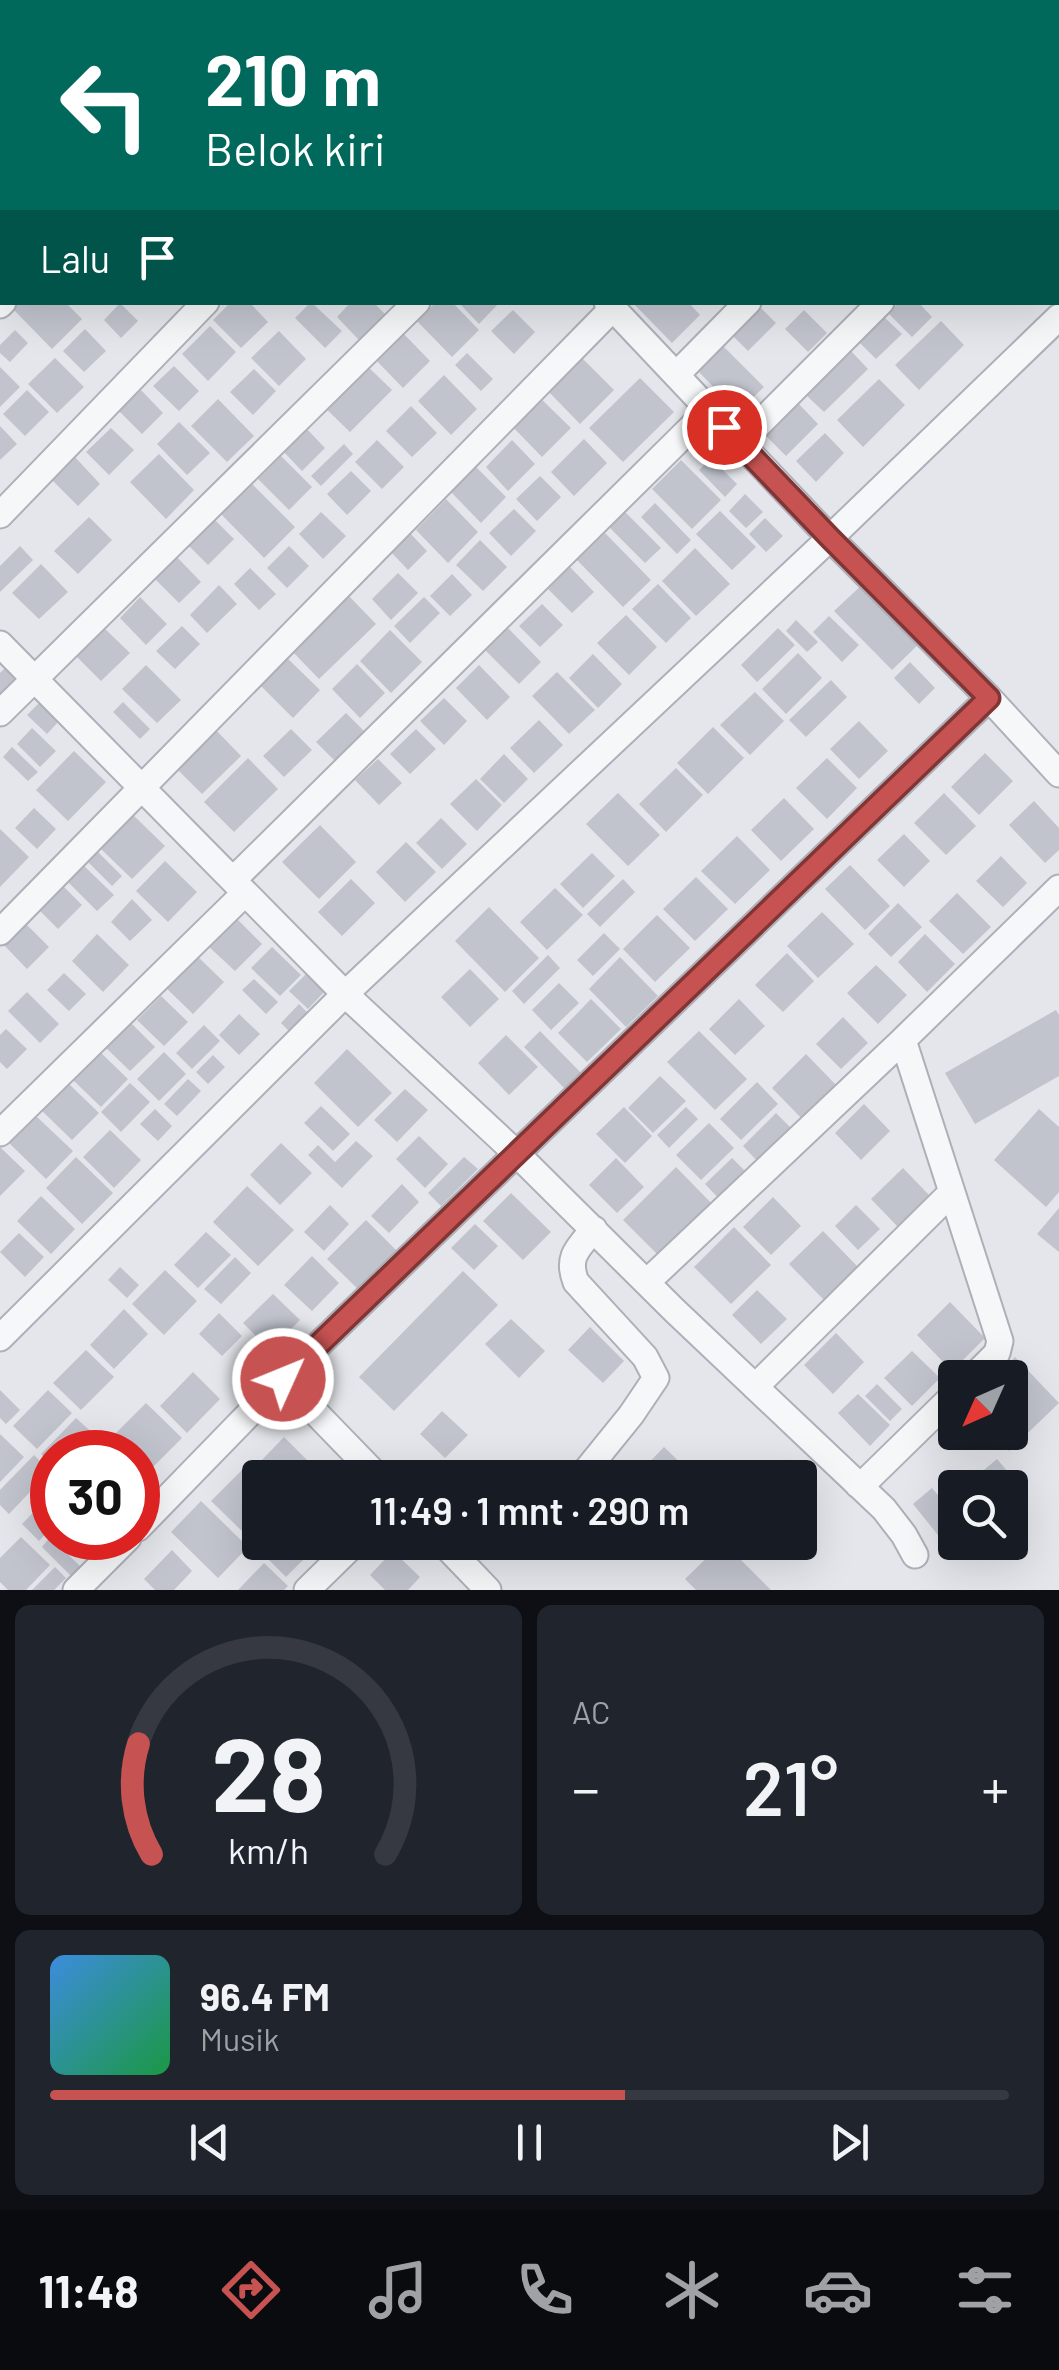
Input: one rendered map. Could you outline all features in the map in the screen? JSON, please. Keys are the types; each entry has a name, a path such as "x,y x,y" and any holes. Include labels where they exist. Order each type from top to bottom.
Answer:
{"street":[{"path":"0,515 203,305"},
{"path":"0,713 414,305"},
{"path":"676,374 745,305"},
{"path":"740,443 878,305"},
{"path":"0,932 610,306 1059,774"},
{"path":"0,1338 345,994 1059,317"},
{"path":"0,1132 709,410"},
{"path":"0,644 345,994 516,1153 884,1509 915,1556"},
{"path":"160,1505 283,1379 989,698"},
{"path":"647,1282 1059,888"},
{"path":"903,1040 1000,1342 990,1360"},
{"path":"755,1387 952,1192"},
{"path":"594,1229 574,1254 570,1268 576,1282 645,1357 656,1378 595,1460"},
{"path":"283,1379 362,1460"},
{"path":"858,1485 938,1411"},
{"path":"76,1590 106,1560"},
{"path":"307,1590 338,1560"},
{"path":"459,1560 488,1590"}],"building":[{"path":"17,305 68,305 82,319 52,349 13,309"},
{"path":"122,305 138,321 121,338 104,320"},
{"path":"228,305 252,305 268,322 241,348 213,320"},
{"path":"308,305 314,305 342,331 325,348 295,318"},
{"path":"348,305 376,305 385,314 359,340 337,317"},
{"path":"433,305 455,305 479,330 452,357 417,321"},
{"path":"461,305 497,305 479,324"},
{"path":"635,305 691,305 700,315 672,343"},
{"path":"756,305 776,323 748,351 729,332"},
{"path":"896,305 921,305 932,317 912,337 888,313"},
{"path":"513,310 535,332 514,354 491,331"},
{"path":"804,310 827,333 808,352 785,329"},
{"path":"884,317 902,334 876,359 859,342"},
{"path":"941,321 964,345 919,390 895,365"},
{"path":"210,326 236,352 208,381 182,354"},
{"path":"85,329 106,351 84,372 63,351"},
{"path":"15,330 28,343 10,362 0,353 0,345"},
{"path":"400,330 430,361 403,388 373,357"},
{"path":"279,331 306,359 279,386 251,358"},
{"path":"721,344 764,387 738,412 696,369"},
{"path":"851,351 868,369 824,412 806,395"},
{"path":"467,353 493,379 481,391 455,365"},
{"path":"55,358 84,387 57,413 28,384"},
{"path":"582,358 614,390 580,424 548,391"},
{"path":"362,361 392,390 350,432 320,403"},
{"path":"174,366 199,391 179,411 153,386"},
{"path":"0,367 20,387 0,407"},
{"path":"254,369 276,391 253,415 230,392"},
{"path":"444,375 477,409 451,435 418,401"},
{"path":"640,378 674,412 623,462 589,428"},
{"path":"879,379 905,405 863,447 837,420"},
{"path":"27,390 49,412 25,436 3,414"},
{"path":"141,390 163,413 142,434 119,411"},
{"path":"537,395 571,428 542,457 508,422"},
{"path":"218,399 254,436 227,462 191,426"},
{"path":"798,403 818,424 786,456 766,436"},
{"path":"411,406 437,433 412,457 386,431"},
{"path":"179,422 210,453 187,475 157,444"},
{"path":"0,426 17,444 0,460"},
{"path":"304,426 325,448 302,471 281,449"},
{"path":"111,428 134,450 109,475 86,452"},
{"path":"825,433 844,453 816,482 796,461"},
{"path":"584,439 607,463 574,496 551,472"},
{"path":"377,440 404,467 382,489 355,462"},
{"path":"512,440 535,464 508,491 486,467"},
{"path":"344,444 353,454 321,486 311,476"},
{"path":"159,454 194,490 166,519 130,482"},
{"path":"74,456 100,484 78,506 51,479"},
{"path":"281,456 312,487 289,510 258,479"},
{"path":"711,458 737,484 725,497 699,470"},
{"path":"681,460 721,500 692,529 652,489"},
{"path":"475,466 506,497 481,523 450,491"},
{"path":"351,471 371,491 347,515 327,494"},
{"path":"540,476 561,497 537,521 516,499"},
{"path":"250,482 295,527 264,558 219,512"},
{"path":"745,494 763,512 746,528 729,511"},
{"path":"446,499 478,532 448,563 416,530"},
{"path":"655,503 691,540 677,554 641,517"},
{"path":"514,509 536,531 511,556 489,533"},
{"path":"720,511 756,547 732,570 696,534"},
{"path":"321,512 346,536 323,559 299,534"},
{"path":"625,512 661,548 645,563 609,527"},
{"path":"89,517 112,540 78,574 54,551"},
{"path":"213,518 234,539 208,565 187,544"},
{"path":"765,518 783,536 766,552 749,534"},
{"path":"409,532 427,551 408,570 390,551"},
{"path":"605,533 651,580 623,607 577,560"},
{"path":"480,540 507,567 483,591 456,565"},
{"path":"20,546 33,560 0,592 0,566"},
{"path":"289,546 309,566 287,588 267,568"},
{"path":"695,548 730,584 696,616 662,581"},
{"path":"173,553 201,582 179,603 151,575"},
{"path":"41,564 68,592 39,619 12,593"},
{"path":"570,567 594,592 572,613 548,589"},
{"path":"250,568 276,594 259,610 234,584"},
{"path":"398,573 418,593 391,620 372,599"},
{"path":"452,574 472,595 450,616 430,596"},
{"path":"865,582 923,640 892,670 834,611"},
{"path":"658,584 691,618 666,643 632,609"},
{"path":"219,585 237,604 207,633 190,615"},
{"path":"348,595 376,624 319,679 292,651"},
{"path":"140,597 167,624 146,645 120,618"},
{"path":"424,597 440,613 410,643 394,626"},
{"path":"542,604 563,625 540,647 519,626"},
{"path":"626,615 657,647 629,675 597,643"},
{"path":"829,616 859,645 842,662 813,632"},
{"path":"796,620 818,642 807,652 786,631"},
{"path":"505,625 541,662 519,684 482,647"},
{"path":"102,626 130,653 101,681 74,654"},
{"path":"182,626 200,644 175,669 156,651"},
{"path":"778,628 795,645 757,682 741,665"},
{"path":"390,630 422,662 391,693 360,661"},
{"path":"282,653 320,690 293,718 255,680"},
{"path":"798,653 822,678 786,714 762,689"},
{"path":"593,654 622,684 598,708 569,678"},
{"path":"910,662 935,688 919,704 894,678"},
{"path":"357,664 385,693 360,718 332,689"},
{"path":"8,665 22,678 0,701 0,673"},
{"path":"146,665 181,700 157,723 122,689"},
{"path":"479,665 510,697 487,720 456,688"},
{"path":"557,672 595,710 569,734 532,696"},
{"path":"831,680 847,697 806,737 789,720"},
{"path":"755,692 784,721 750,755 720,725"},
{"path":"444,698 467,721 444,745 420,721"},
{"path":"123,702 150,729 140,739 113,712"},
{"path":"39,703 58,722 47,734 27,715"},
{"path":"346,713 365,732 335,761 316,742"},
{"path":"539,720 563,745 534,773 510,748"},
{"path":"859,721 888,751 859,779 830,749"},
{"path":"213,727 241,756 202,794 174,766"},
{"path":"713,727 744,758 708,794 677,763"},
{"path":"32,728 56,751 40,767 17,744"},
{"path":"291,729 312,750 284,777 263,756"},
{"path":"416,729 436,749 410,774 390,754"},
{"path":"12,747 38,772 28,781 3,757"},
{"path":"74,751 106,782 68,821 36,790"},
{"path":"985,753 1013,781 979,815 951,787"},
{"path":"504,754 528,779 504,803 480,779"},
{"path":"248,758 278,789 234,832 204,802"},
{"path":"827,758 857,788 827,819 796,788"},
{"path":"378,759 402,783 379,805 355,780"},
{"path":"676,768 703,795 666,832 639,804"},
{"path":"476,779 502,805 477,831 450,804"},
{"path":"618,793 660,835 628,866 586,824"},
{"path":"944,793 976,826 946,855 914,823"},
{"path":"784,798 814,829 781,861 751,830"},
{"path":"1034,801 1059,828 1059,850 1045,863 1009,825"},
{"path":"34,808 56,829 37,849 15,828"},
{"path":"131,813 165,846 132,879 99,847"},
{"path":"441,818 467,844 442,869 416,843"},
{"path":"320,825 356,862 319,899 282,862"},
{"path":"0,829 29,857 0,887"},
{"path":"904,834 930,861 904,887 877,860"},
{"path":"737,836 770,870 735,904 701,871"},
{"path":"406,842 436,872 405,902 376,872"},
{"path":"96,850 122,876 112,886 86,860"},
{"path":"592,853 615,876 583,908 560,884"},
{"path":"1001,856 1027,883 1003,907 976,881"},
{"path":"165,861 197,892 168,922 136,891"},
{"path":"81,863 114,895 97,911 65,879"},
{"path":"850,865 890,906 865,930 825,889"},
{"path":"696,877 728,909 695,941 663,909"},
{"path":"351,879 375,903 342,936 318,912"},
{"path":"623,879 635,892 600,927 587,914"},
{"path":"62,885 82,905 58,929 38,909"},
{"path":"555,888 583,915 547,950 520,922"},
{"path":"957,893 991,927 963,954 929,921"},
{"path":"132,899 152,920 130,941 111,922"},
{"path":"898,903 922,927 891,957 868,934"},
{"path":"489,907 539,958 505,992 455,941"},
{"path":"822,912 854,944 818,978 787,946"},
{"path":"657,915 690,948 655,982 623,949"},
{"path":"235,917 262,944 235,971 207,945"},
{"path":"24,922 49,947 27,969 3,944"},
{"path":"604,933 620,949 593,976 577,960"},
{"path":"97,934 129,965 103,992 72,961"},
{"path":"925,934 955,964 927,992 898,962"},
{"path":"272,947 301,975 280,996 251,968"},
{"path":"194,953 224,982 193,1014 163,985"},
{"path":"787,953 814,981 783,1012 755,985"},
{"path":"548,955 560,968 524,1004 512,991"},
{"path":"620,957 658,996 626,1027 589,989"},
{"path":"876,965 907,995 878,1024 847,993"},
{"path":"470,969 499,999 470,1027 441,997"},
{"path":"64,973 86,994 69,1011 47,990"},
{"path":"307,973 325,991 308,1009 289,991"},
{"path":"254,979 278,1002 266,1014 242,990"},
{"path":"559,983 579,1003 551,1030 532,1010"},
{"path":"27,992 59,1024 40,1043 8,1011"},
{"path":"161,996 188,1022 164,1046 137,1020"},
{"path":"591,999 621,1029 587,1062 558,1033"},
{"path":"739,999 765,1026 735,1055 709,1029"},
{"path":"299,1004 310,1015 292,1034 281,1023"},
{"path":"1056,1010 1059,1076 975,1124 945,1073"},
{"path":"239,1014 260,1034 239,1055 219,1035"},
{"path":"843,1017 868,1043 841,1069 816,1044"},
{"path":"127,1019 155,1047 130,1071 102,1044"},
{"path":"204,1025 220,1041 192,1069 176,1053"},
{"path":"6,1029 27,1049 7,1069 0,1062 0,1035"},
{"path":"540,1031 584,1076 568,1092 524,1047"},
{"path":"699,1031 747,1079 715,1110 667,1062"},
{"path":"506,1035 538,1067 509,1095 478,1063"},
{"path":"347,1049 392,1093 358,1127 314,1083"},
{"path":"100,1052 128,1079 101,1107 73,1080"},
{"path":"164,1052 186,1074 159,1101 137,1079"},
{"path":"806,1054 841,1090 807,1124 772,1088"},
{"path":"213,1055 225,1067 208,1084 196,1072"},
{"path":"660,1076 686,1101 653,1133 628,1108"},
{"path":"188,1079 201,1091 177,1116 164,1104"},
{"path":"67,1082 99,1113 72,1140 40,1109"},
{"path":"757,1082 778,1104 741,1140 720,1119"},
{"path":"130,1083 150,1102 121,1132 101,1112"},
{"path":"405,1089 428,1110 397,1142 374,1120"},
{"path":"864,1104 890,1131 861,1160 835,1133"},
{"path":"321,1106 350,1134 333,1151 304,1123"},
{"path":"624,1107 652,1136 625,1163 596,1134"},
{"path":"686,1107 698,1119 669,1148 657,1135"},
{"path":"155,1109 172,1126 158,1141 140,1124"},
{"path":"1039,1109 1059,1127 1059,1192 1046,1207 994,1160"},
{"path":"776,1113 793,1130 760,1164 743,1146"},
{"path":"35,1115 73,1151 46,1179 8,1142"},
{"path":"709,1123 734,1148 701,1180 676,1155"},
{"path":"110,1130 141,1160 114,1188 83,1157"},
{"path":"419,1136 448,1164 425,1188 396,1159"},
{"path":"356,1141 373,1156 342,1188 308,1155 318,1145 335,1162"},
{"path":"281,1143 312,1173 280,1205 250,1175"},
{"path":"0,1147 25,1171 0,1196"},
{"path":"76,1157 113,1193 82,1224 46,1188"},
{"path":"464,1157 478,1169 441,1206 428,1193"},
{"path":"616,1158 644,1187 617,1213 589,1185"},
{"path":"732,1158 752,1178 725,1205 705,1184"},
{"path":"676,1167 716,1208 663,1260 623,1220"},
{"path":"903,1168 929,1195 898,1227 871,1199"},
{"path":"402,1184 419,1202 389,1233 371,1216"},
{"path":"247,1186 294,1230 258,1266 213,1222"},
{"path":"511,1193 551,1232 523,1260 483,1221"},
{"path":"41,1196 75,1229 51,1254 17,1221"},
{"path":"773,1197 801,1226 771,1255 743,1227"},
{"path":"330,1205 349,1224 324,1251 304,1232"},
{"path":"856,1205 880,1229 858,1250 835,1226"},
{"path":"1059,1208 1059,1252 1037,1234"},
{"path":"366,1220 398,1252 360,1291 327,1259"},
{"path":"475,1224 498,1246 474,1270 451,1248"},
{"path":"734,1227 771,1265 731,1304 694,1267"},
{"path":"823,1231 858,1267 824,1300 789,1264"},
{"path":"206,1232 231,1255 198,1288 174,1265"},
{"path":"19,1233 44,1257 25,1277 0,1252"},
{"path":"312,1256 339,1283 312,1311 284,1285"},
{"path":"235,1257 251,1273 221,1304 204,1289"},
{"path":"120,1267 139,1285 127,1298 108,1280"},
{"path":"165,1270 197,1301 164,1335 132,1304"},
{"path":"463,1271 498,1305 394,1411 359,1377"},
{"path":"757,1290 787,1319 761,1344 732,1315"},
{"path":"273,1294 300,1320 270,1350 243,1323"},
{"path":"950,1302 985,1338 963,1360 941,1360 917,1335"},
{"path":"124,1309 148,1334 114,1369 90,1345"},
{"path":"219,1313 242,1336 222,1356 199,1334"},
{"path":"511,1319 545,1351 519,1378 485,1344"},
{"path":"590,1327 624,1361 603,1383 568,1350"},
{"path":"836,1333 864,1362 833,1394 804,1365"},
{"path":"86,1350 114,1377 81,1410 53,1383"},
{"path":"912,1351 938,1380 912,1406 884,1378"},
{"path":"1028,1371 1059,1403 1028,1433"},
{"path":"193,1372 220,1399 187,1433 160,1406"},
{"path":"877,1384 902,1409 890,1421 865,1396"},
{"path":"0,1390 20,1410 6,1424 0,1418"},
{"path":"48,1390 72,1413 55,1430 30,1430 30,1442 13,1426"},
{"path":"858,1394 890,1425 870,1446 838,1413"},
{"path":"146,1403 182,1438 160,1460 160,1430 119,1430"},
{"path":"442,1411 468,1435 445,1458 420,1434"},
{"path":"76,1418 89,1430 64,1430"},
{"path":"0,1434 24,1457 0,1482"},
{"path":"284,1437 307,1460 262,1460"},
{"path":"664,1447 678,1460 651,1460"},
{"path":"30,1459 30,1492 9,1514 0,1505 0,1490"},
{"path":"997,1459 1006,1470 984,1470"},
{"path":"242,1470 242,1531 211,1501"},
{"path":"932,1488 938,1495 938,1535 913,1504"},
{"path":"201,1501 242,1541 242,1553 218,1578 171,1532"},
{"path":"30,1516 30,1532 22,1524"},
{"path":"21,1537 30,1546 30,1560 45,1560 50,1565 26,1590 8,1590 0,1582 0,1558"},
{"path":"172,1550 192,1571 174,1590 155,1590 144,1579"},
{"path":"55,1560 74,1560 82,1568 73,1578"},
{"path":"269,1560 303,1560 286,1577"},
{"path":"384,1560 402,1560 420,1577 408,1590 385,1590 370,1575"},
{"path":"705,1560 741,1560 771,1590 696,1590 685,1579"},
{"path":"264,1563 288,1586 284,1590 238,1590"},
{"path":"55,1567 66,1578 54,1590 32,1590"}],"route":[{"path":"283,1379 989,698 724,427"}]}
